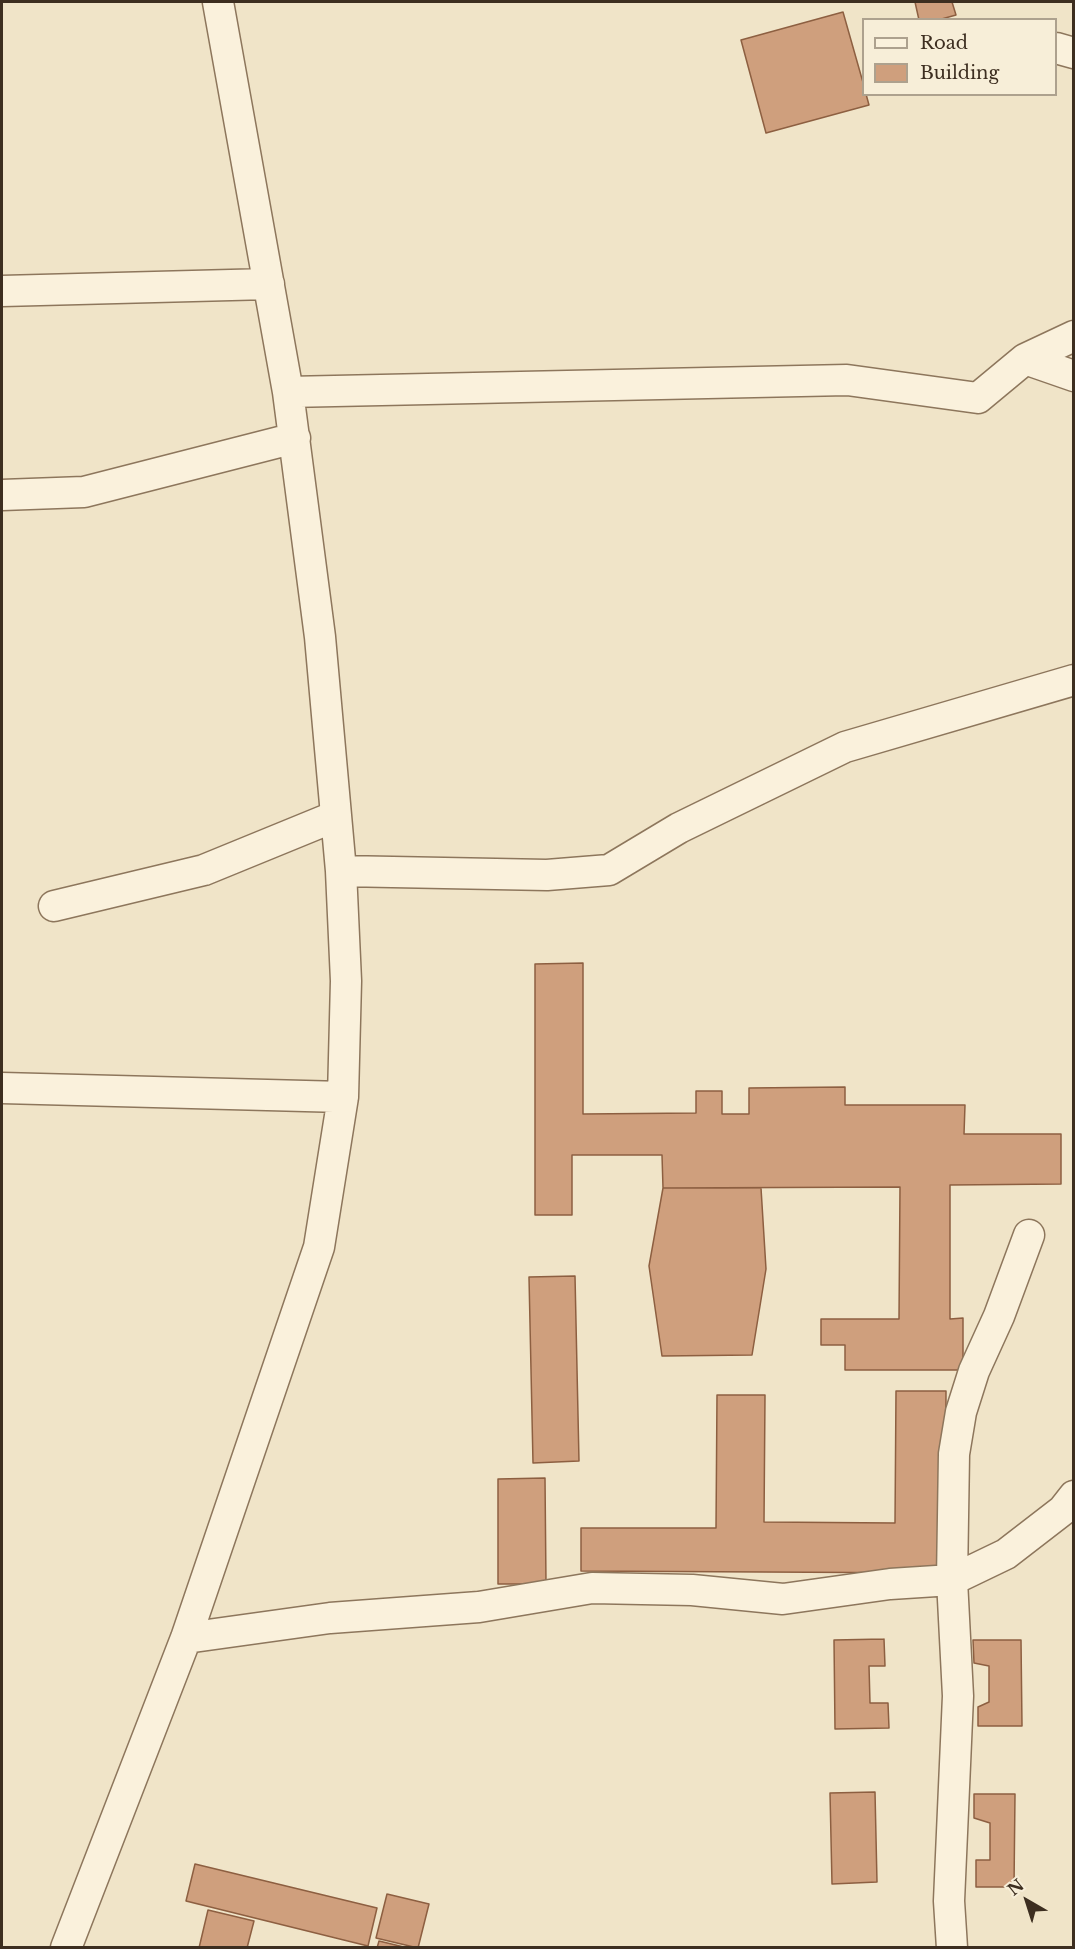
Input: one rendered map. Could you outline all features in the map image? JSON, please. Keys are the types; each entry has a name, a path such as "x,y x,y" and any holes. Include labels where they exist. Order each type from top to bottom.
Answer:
{"street":[{"path":"66,1947 186,1638 319,1246 343,1097 346,981 341,871 320,637 288,392 218,2"},
{"path":"1057,48 1074,53"},
{"path":"2,291 269,284"},
{"path":"288,392 847,380 978,398 1024,359 1074,336"},
{"path":"1024,359 1074,376"},
{"path":"2,495 84,492 295,438"},
{"path":"341,871 546,875 609,870 679,828 845,747 1074,680"},
{"path":"54,906 204,870 336,816"},
{"path":"2,1088 343,1097"},
{"path":"952,1947 950,1901 958,1696 952,1580 954,1455 961,1412 974,1371 999,1316 1029,1235"},
{"path":"186,1638 330,1618 479,1607 592,1588 692,1590 783,1599 891,1584 952,1580 1006,1554 1063,1510 1074,1496"}],"building":[{"path":"915,2 952,2 956,15 945,18 919,18"},
{"path":"843,12 862,79 862,96 867,96 869,105 766,133 741,40"},
{"path":"583,963 583,1114 696,1113 696,1091 722,1091 722,1114 749,1114 749,1088 845,1087 845,1105 965,1105 964,1134 1061,1134 1061,1184 950,1185 950,1319 963,1318 963,1370 845,1370 845,1345 821,1345 821,1319 899,1319 900,1187 663,1188 662,1155 572,1155 572,1215 535,1215 535,964"},
{"path":"663,1188 761,1188 766,1269 752,1355 662,1356 649,1266"},
{"path":"575,1276 579,1461 533,1463 529,1277"},
{"path":"896,1391 946,1391 945,1573 581,1571 581,1528 716,1528 717,1395 765,1395 764,1522 895,1523"},
{"path":"545,1478 546,1584 498,1584 498,1479"},
{"path":"884,1639 885,1666 869,1666 870,1703 888,1703 889,1728 835,1729 834,1640"},
{"path":"973,1640 1021,1640 1022,1726 978,1726 978,1707 989,1702 989,1666 974,1663"},
{"path":"875,1792 877,1882 832,1884 830,1793"},
{"path":"974,1794 1015,1794 1014,1887 976,1887 976,1860 990,1860 990,1823 974,1818"},
{"path":"195,1864 377,1908 368,1946 186,1901"},
{"path":"387,1894 429,1904 418,1948 376,1938"},
{"path":"208,1910 254,1921 247,1948 199,1948"},
{"path":"379,1941 408,1948 377,1948"}]}
